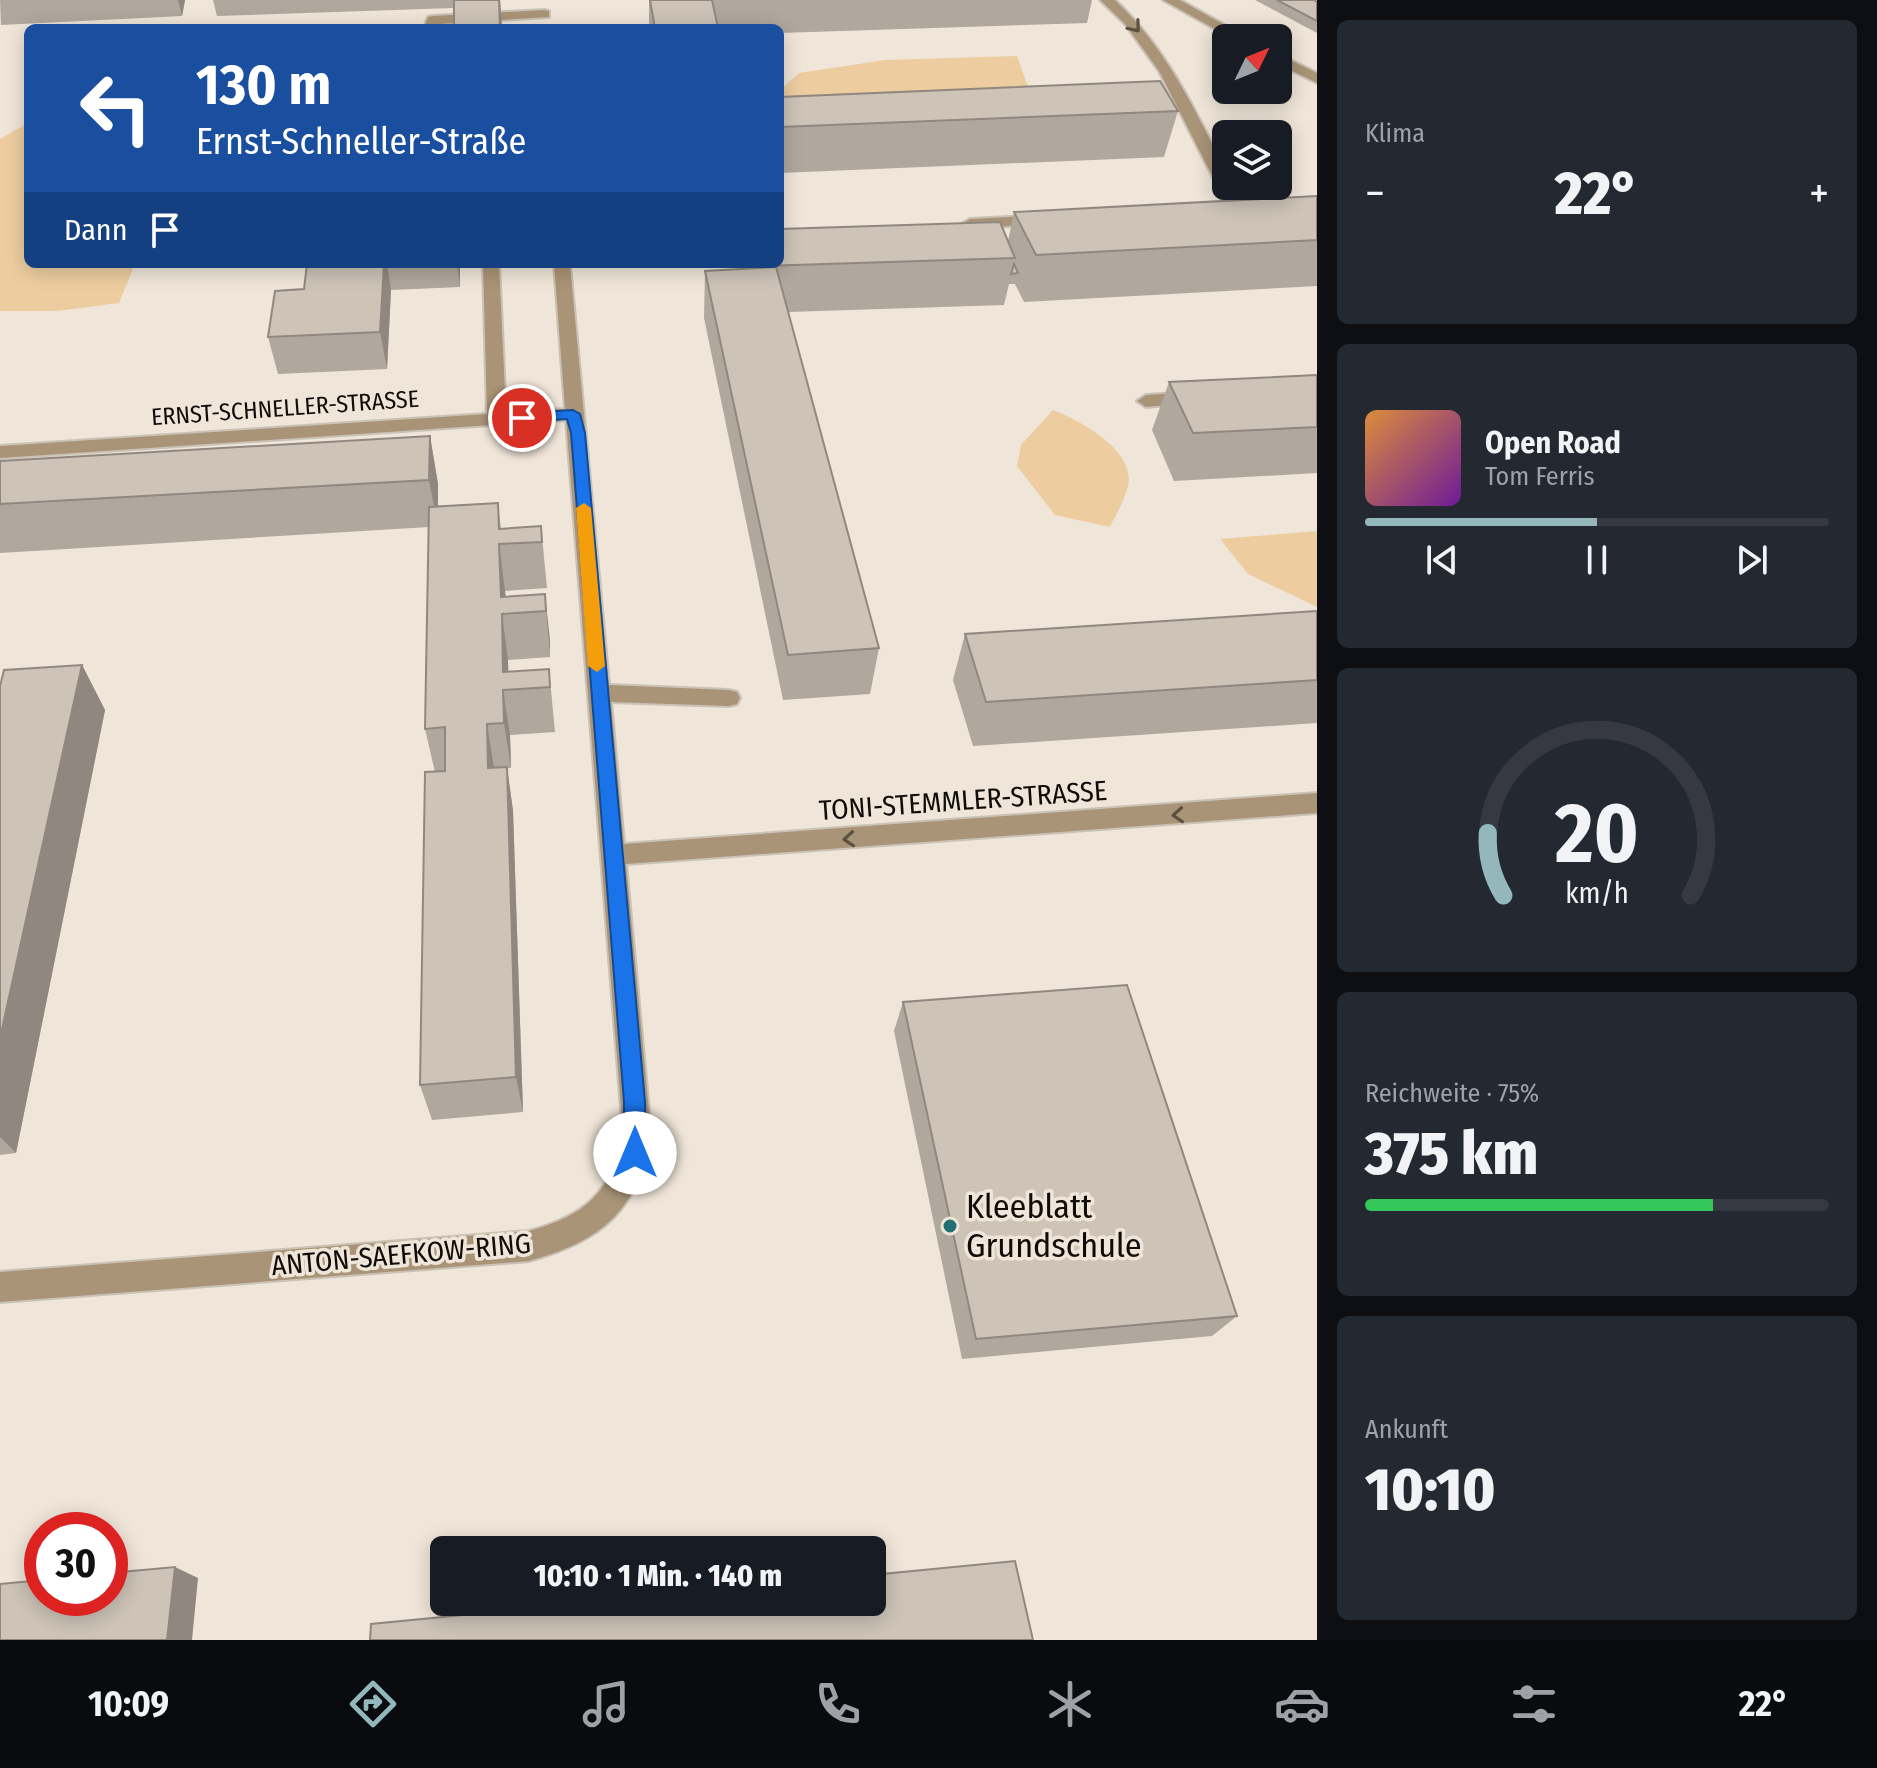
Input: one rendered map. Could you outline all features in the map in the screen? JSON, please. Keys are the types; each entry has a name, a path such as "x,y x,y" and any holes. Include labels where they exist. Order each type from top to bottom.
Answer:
{"street":[{"path":"1107,0 1129,19 1159,58 1237,211"},
{"path":"1170,0 1215,24"},
{"path":"432,24 433,20 545,14"},
{"path":"1292,66 1317,79"},
{"path":"948,225 1055,220"},
{"path":"491,268 497,420"},
{"name":"ANTON-SAEFKOW-RING","path":"0,1287 529,1246 573,1232 594,1220 608,1206 629,1170 637,1133 562,268"},
{"path":"1146,401 1217,397"},
{"name":"ERNST-SCHNELLER-STRASSE","path":"0,452 573,414"},
{"path":"599,693 729,698"},
{"name":"TONI-STEMMLER-STRASSE","path":"614,855 1317,803"}],"shaded area":[{"path":"1017,56 1037,112 784,102 784,86 799,73 885,60"},
{"path":"24,125 24,268 133,268 119,303 57,311 0,311 0,139"},
{"path":"1053,410 1091,429 1124,461 1128,486 1110,527 1055,515 1017,466 1021,445"},
{"path":"1317,531 1317,607 1248,574 1220,539"}],"building":[{"path":"454,0 499,0 500,24 454,24"},
{"path":"650,0 712,0 717,24 654,24"},
{"path":"1277,0 1314,0 1317,2 1317,21"},
{"path":"1160,81 1178,111 784,127 784,97"},
{"path":"1317,196 1317,240 1036,255 1014,212 1292,200 1292,197"},
{"path":"1000,222 1015,258 784,265 784,229"},
{"path":"307,268 384,268 380,332 268,337 275,291 304,289"},
{"path":"776,268 879,648 788,655 705,271"},
{"path":"1317,375 1317,427 1193,433 1169,382"},
{"path":"430,436 429,480 0,504 0,461"},
{"path":"498,503 499,529 541,526 542,542 499,544 501,597 545,594 546,611 502,614 503,672 549,669 550,687 503,690 504,723 487,724 488,768 507,767 516,1077 420,1085 425,772 445,771 445,727 425,729 429,507"},
{"path":"1317,611 1317,680 986,702 965,634"},
{"path":"82,665 0,1038 0,686 4,670"},
{"path":"1127,985 1237,1316 976,1339 903,1002"},
{"path":"1015,1561 1033,1640 370,1640 371,1624 454,1616 886,1616 886,1574"},
{"path":"175,1567 167,1640 0,1640 0,1584 24,1582 24,1616 128,1616 128,1571"}],"slow traffic":[{"path":"584,508 597,666"}],"place":[{"name":"Kleeblatt Grundschule","path":"950,1226"}],"route":[{"path":"522,418 573,414 578,433 637,1133 635,1153"}]}
